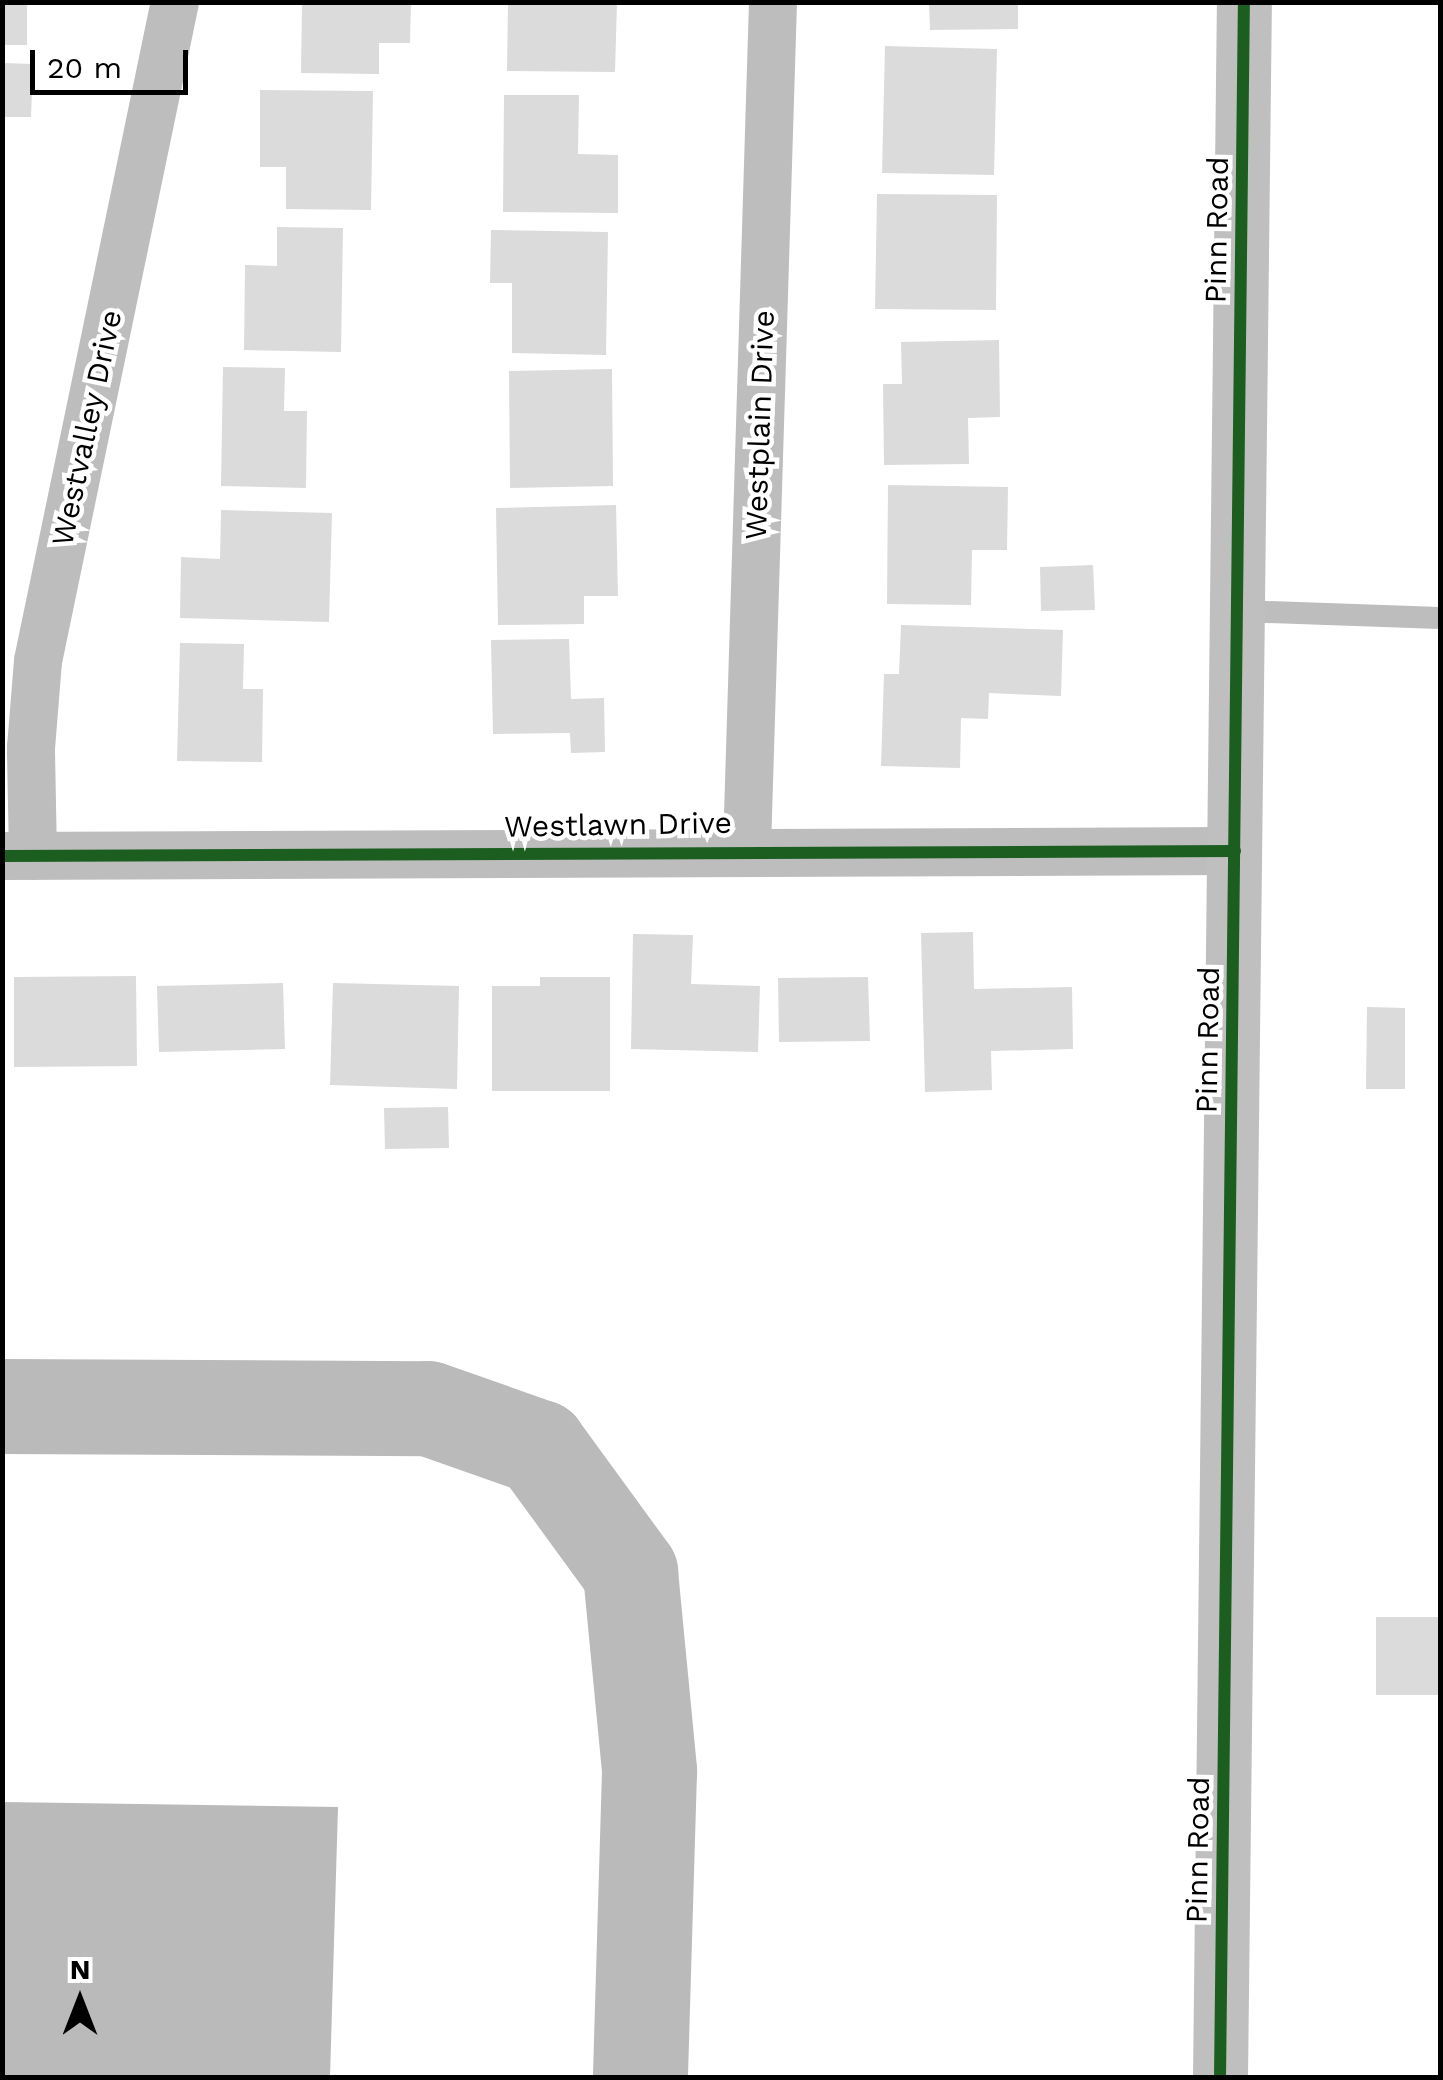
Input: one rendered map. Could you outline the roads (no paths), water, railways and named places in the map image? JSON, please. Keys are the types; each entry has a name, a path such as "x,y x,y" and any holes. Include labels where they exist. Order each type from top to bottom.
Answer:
{"street":[{"name":"Westvalley Drive","path":"18,856 38,660 174,2"},
{"name":"Westplain Drive","path":"747,848 773,2"},
{"name":"Pinn Road","path":"1220,2078 1244,2"},
{"name":"Westlawn Drive","path":"18,856 747,848 1235,851"}],"lane":[{"path":"1238,610 1440,618"}],"waterway":[{"path":"2,1406 428,1408 539,1447 630,1572 649,1771 640,2078"}]}
